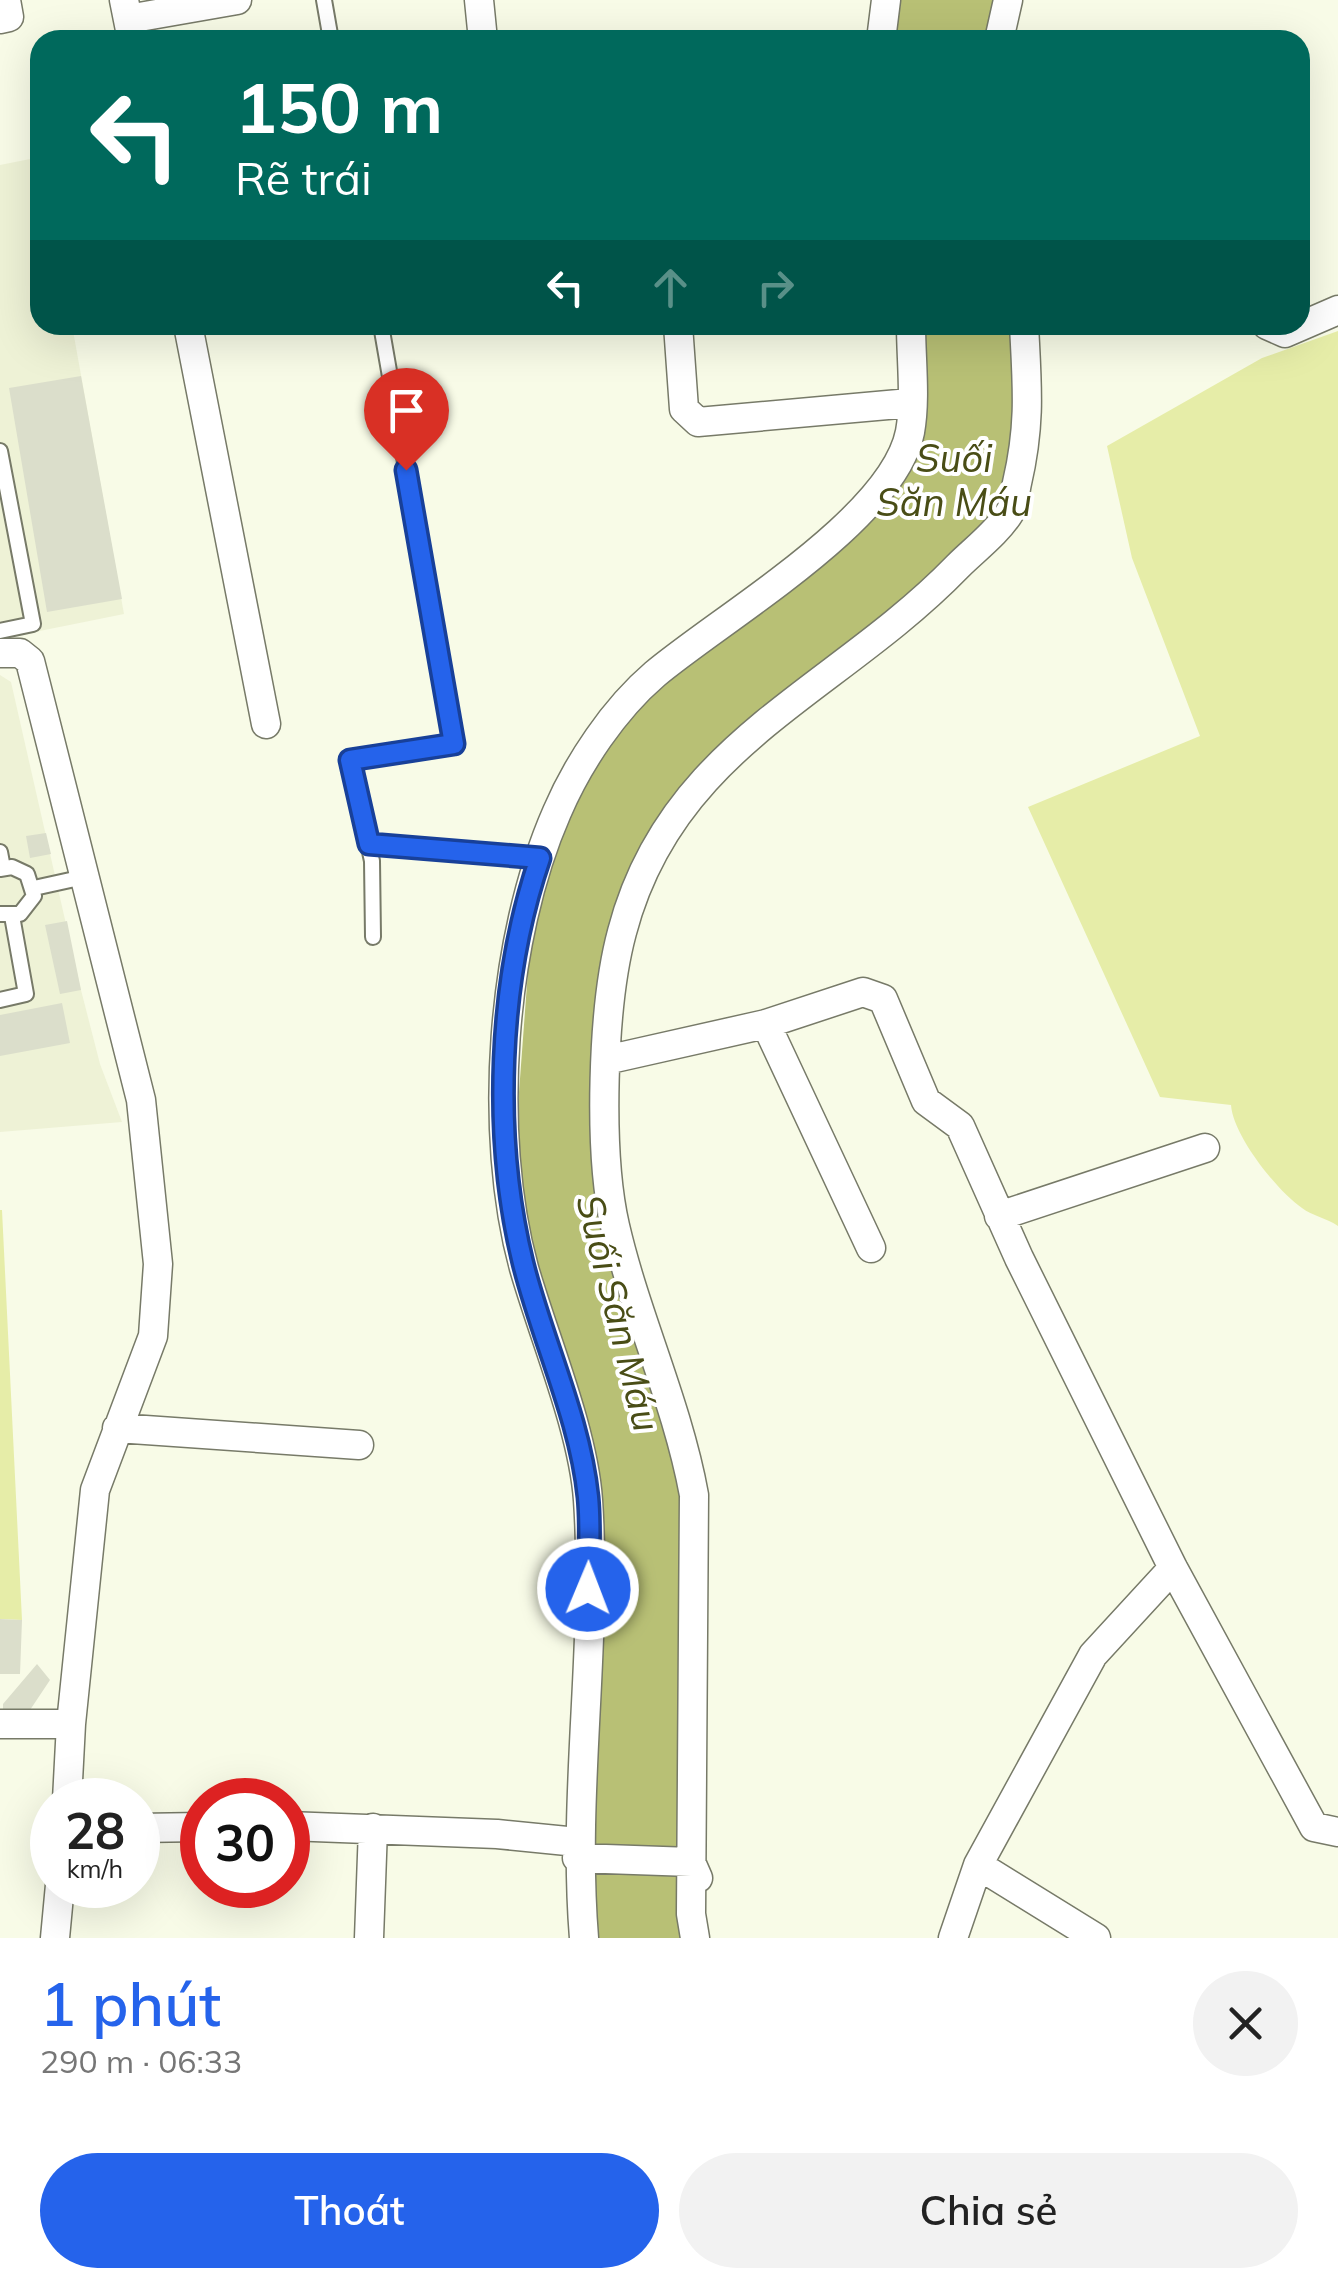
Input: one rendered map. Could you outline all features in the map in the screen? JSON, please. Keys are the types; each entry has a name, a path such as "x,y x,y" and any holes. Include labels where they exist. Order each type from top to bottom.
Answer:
{"street":[{"path":"0,19 9,18 6,0"},
{"path":"128,20 237,0"},
{"path":"479,0 481,30"},
{"path":"882,30 886,0"},
{"path":"1001,30 1008,0"},
{"path":"1310,322 1338,310"},
{"path":"190,335 266,724"},
{"path":"679,335 684,409 698,422 910,403"},
{"path":"584,1938 577,1850 585,1729 588,1497 522,1262 504,1146 509,1019 520,916 558,809 608,725 652,677 871,506 910,434 912,335"},
{"path":"695,1938 691,1862 694,1494 685,1442 615,1228 606,1174 606,1060 621,934 654,846 700,782 755,731 929,596 1011,511 1029,429 1024,335"},
{"path":"0,653 20,653 30,661 140,1100 155,1214 157,1301 153,1336 104,1460 90,1518 68,1778"},
{"path":"606,1060 766,1024 863,992 884,999 926,1101 960,1126 999,1216 1173,1568 1314,1827 1338,1832"},
{"path":"766,1024 871,1248"},
{"path":"999,1216 1205,1148"},
{"path":"117,1428 360,1445"},
{"path":"954,1938 978,1865 1093,1655 1173,1568"},
{"path":"0,1724 71,1724"},
{"path":"310,1827 372,1828 691,1862"},
{"path":"370,1938 372,1828"},
{"path":"691,1862 704,1897 709,1938"},
{"path":"978,1865 1096,1938"},
{"path":"55,1938 58,1908"}],"lane":[{"path":"324,0 329,30"},
{"path":"373,937 369,844 350,760 454,744 383,335"},
{"path":"0,451 33,624 0,630"},
{"path":"369,844 540,858"},
{"path":"0,1000 26,994 6,915 32,903 34,888 27,874 1,863"},
{"path":"34,888 84,876"}],"shaded area":[{"path":"30,159 30,335 74,335 124,614 0,639 0,165"},
{"path":"1338,331 1338,1226 1306,1211 1280,1189 1247,1146 1231,1105 1160,1097 1028,807 1200,736 1132,558 1107,446 1262,358"},
{"path":"0,675 11,682 81,990 100,1064 122,1122 0,1132"},
{"path":"2,1210 22,1620 0,1619"}],"water":[{"path":"897,0 996,0 989,30 893,30"},
{"name":"Suối Săn Máu","path":"922,335 1013,335 1019,427 1001,505 922,586 750,721 692,773 644,839 609,931 594,1059 683,1498 683,1938 595,1938 590,1869 601,1549 534,1262 515,1146 532,917 568,814 616,733 660,685 881,511 920,439"}],"building":[{"path":"81,376 122,599 47,612 9,388"},
{"path":"46,833 51,854 30,858 26,836"},
{"path":"67,921 81,990 60,994 45,925"},
{"path":"62,1003 70,1043 0,1056 0,1015"},
{"path":"0,1619 22,1620 20,1674 0,1674"},
{"path":"37,1664 50,1680 28,1713 3,1713 3,1704"}],"route":[{"path":"406,470 454,744 350,760 369,844 540,858 520,916 509,1019 504,1146 522,1262 581,1458 588,1497 588,1589"}]}
